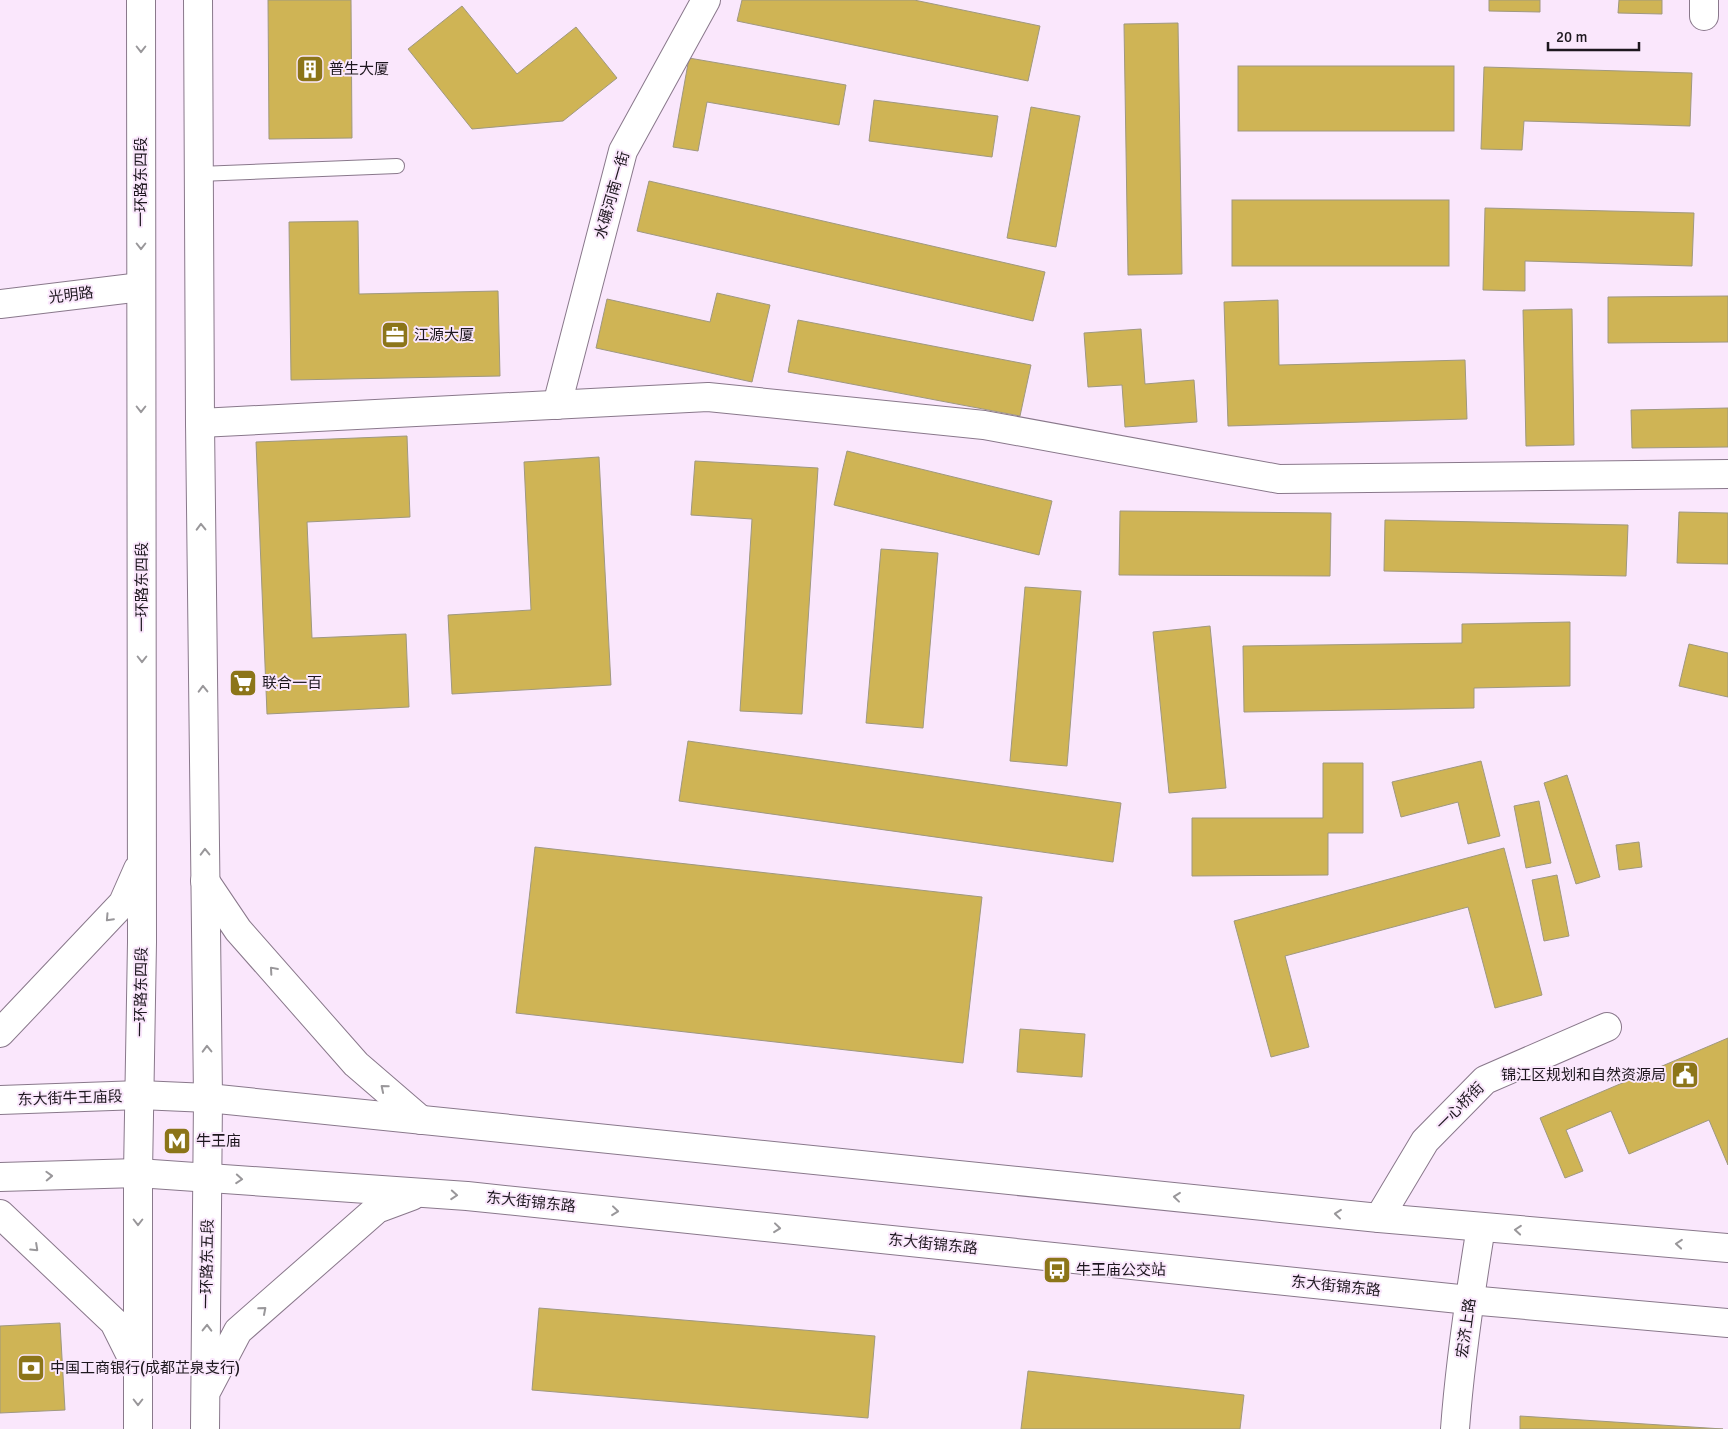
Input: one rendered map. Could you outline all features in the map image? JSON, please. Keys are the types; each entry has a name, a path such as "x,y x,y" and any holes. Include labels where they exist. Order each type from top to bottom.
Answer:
{"main road":[{"name":"一环路东四段","path":"138,1173 142,861 141,0"},
{"path":"198,0 200,423 208,1098"},
{"name":"水碾河南一街","path":"557,405 623,151 706,0"},
{"name":"光明路","path":"0,304 141,287"},
{"path":"200,423 708,397 984,425 1279,478 1728,474"},
{"path":"0,1033 123,903 142,861"},
{"path":"206,881 238,930 356,1064 421,1120"},
{"name":"一心桥街","path":"1379,1218 1425,1141 1485,1080 1607,1027"},
{"path":"140,1095 208,1098 1379,1218 1728,1248"},
{"name":"东大街牛王庙段","path":"0,1100 140,1095"},
{"name":"一环路东五段","path":"205,1429 208,1098"},
{"path":"0,1177 138,1173 138,1429"},
{"name":"东大街锦东路","path":"138,1173 422,1192 1469,1300 1728,1323"},
{"path":"206,1392 238,1331 377,1209 422,1192"},
{"path":"0,1214 114,1322 138,1370"},
{"name":"宏济上路","path":"1455,1429 1458,1382 1481,1227"}],"lane":[{"path":"199,174 398,166"}],"building":[{"name":"普生大厦","path":"268,0 351,0 352,138 269,139"},
{"path":"742,0 914,0 1040,26 1028,81 737,21"},
{"path":"1489,0 1540,0 1540,12 1489,11"},
{"path":"1619,0 1662,0 1662,14 1618,13"},
{"path":"462,6 517,74 576,27 617,78 563,121 472,129 408,49"},
{"path":"1178,23 1182,274 1128,275 1124,24"},
{"path":"689,58 846,85 839,125 707,102 698,151 673,147"},
{"path":"1238,66 1454,66 1454,131 1238,131"},
{"path":"1484,67 1692,73 1690,126 1524,121 1522,150 1481,149"},
{"path":"874,100 998,116 992,157 869,141"},
{"path":"1031,107 1080,116 1056,247 1007,238"},
{"path":"649,181 1045,272 1033,321 637,231"},
{"path":"1232,200 1449,200 1449,266 1232,266"},
{"path":"1485,208 1694,213 1692,266 1525,261 1525,291 1483,290"},
{"name":"江源大厦","path":"358,221 359,294 498,291 500,376 291,380 289,222"},
{"path":"717,293 770,305 752,382 596,348 607,299 710,322"},
{"path":"1728,296 1728,342 1608,343 1608,297"},
{"path":"1278,300 1279,365 1465,360 1467,419 1228,426 1224,302"},
{"path":"1572,309 1574,445 1526,446 1523,310"},
{"path":"798,320 1031,365 1020,416 788,372"},
{"path":"1141,329 1145,384 1194,380 1197,422 1125,427 1122,385 1088,387 1084,333"},
{"path":"1728,408 1728,447 1632,448 1631,410"},
{"path":"407,436 410,517 307,522 312,638 406,634 409,707 267,714 256,442"},
{"path":"847,451 1052,501 1039,555 834,505"},
{"path":"599,457 611,685 452,694 448,615 531,610 524,462"},
{"path":"695,461 818,468 802,714 740,711 752,519 691,515"},
{"path":"1120,511 1331,513 1330,576 1119,575"},
{"path":"1679,512 1728,513 1728,564 1677,563"},
{"path":"1385,520 1628,525 1626,576 1384,571"},
{"path":"881,549 938,553 923,728 866,723"},
{"path":"1025,587 1081,591 1067,766 1010,761"},
{"path":"1570,622 1570,686 1474,688 1474,708 1244,712 1243,646 1462,643 1462,624"},
{"path":"1210,626 1226,788 1169,793 1153,632"},
{"path":"1689,644 1728,653 1728,697 1679,686"},
{"path":"688,741 1121,803 1113,862 679,801"},
{"path":"1481,761 1500,836 1468,844 1458,802 1401,817 1392,782"},
{"path":"1323,763 1363,763 1363,833 1328,833 1328,875 1192,876 1192,818 1323,818"},
{"path":"1567,775 1600,877 1576,884 1544,783"},
{"path":"1539,801 1551,863 1526,868 1514,806"},
{"path":"1639,842 1642,867 1619,870 1616,845"},
{"path":"535,847 982,897 963,1063 516,1013"},
{"path":"1504,848 1542,995 1495,1008 1468,907 1285,956 1309,1047 1271,1057 1234,921"},
{"path":"1557,875 1569,936 1544,941 1532,880"},
{"path":"1020,1029 1085,1034 1082,1077 1017,1072"},
{"name":"锦江区规划和自然资源局","path":"1728,1038 1728,1165 1709,1120 1629,1154 1611,1111 1566,1130 1583,1171 1565,1178 1540,1118"},
{"path":"539,1308 875,1336 868,1418 532,1390"},
{"name":"中国工商银行(成都芷泉支行)","path":"60,1323 65,1410 0,1413 0,1326"},
{"path":"1028,1371 1244,1395 1240,1429 1021,1429"},
{"path":"1520,1416 1723,1429 1520,1429"}],"place":[{"name":"普生大厦","path":"310,69"},
{"name":"江源大厦","path":"395,335"},
{"name":"联合一百","path":"243,683"},
{"name":"锦江区规划和自然资源局","path":"1685,1075"},
{"name":"牛王庙","path":"177,1141"},
{"name":"牛王庙公交站","path":"1057,1270"},
{"name":"中国工商银行(成都芷泉支行)","path":"31,1368"}]}
